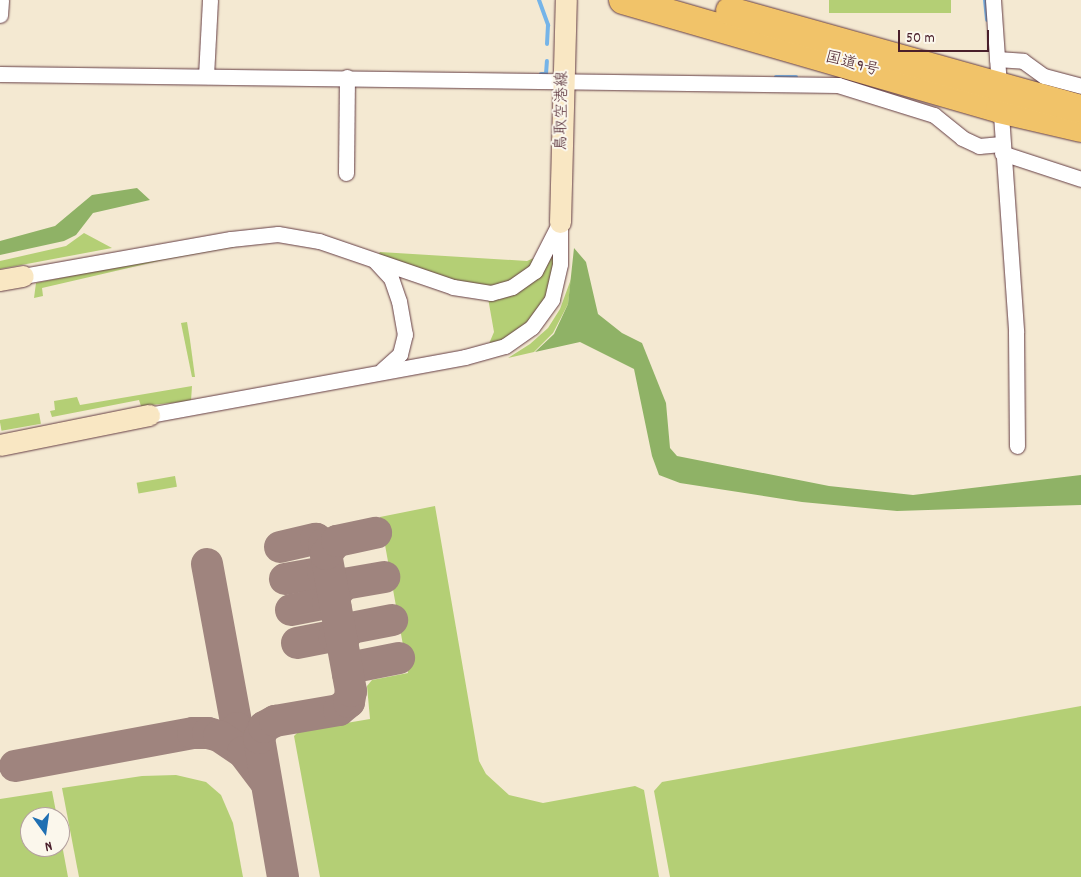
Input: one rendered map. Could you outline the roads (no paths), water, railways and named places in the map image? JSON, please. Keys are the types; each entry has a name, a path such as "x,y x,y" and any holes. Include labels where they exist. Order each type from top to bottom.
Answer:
{"highway":[{"name":"国道9号","path":"623,0 1000,97 1081,109"},
{"name":"国道9号","path":"692,0 1000,97 1081,128"}],"main road":[{"name":"鳥取空港線","path":"560,222 566,0"},
{"path":"0,280 24,276"},
{"path":"0,445 149,415"}],"street":[{"path":"0,15 1,0"},
{"path":"206,76 210,0"},
{"path":"993,0 1016,332 1017,446"},
{"path":"998,59 1023,61 1044,76 1081,86"},
{"path":"0,74 347,77 838,85 934,114 962,138 978,146 1002,149 1081,179"},
{"path":"346,173 347,77"},
{"path":"24,276 273,234 304,237 465,290 498,292 518,284 535,271 560,222"},
{"path":"149,415 375,374 497,349 532,327 548,306 557,285 562,254 560,222"},
{"path":"374,260 391,278 399,300 411,367"},
{"path":"375,374 397,359 405,334"}],"waterway":[{"path":"539,0 548,25 547,44"},
{"path":"985,0 987,20"},
{"path":"541,74 546,74 547,61"},
{"path":"776,77 796,77"}]}
